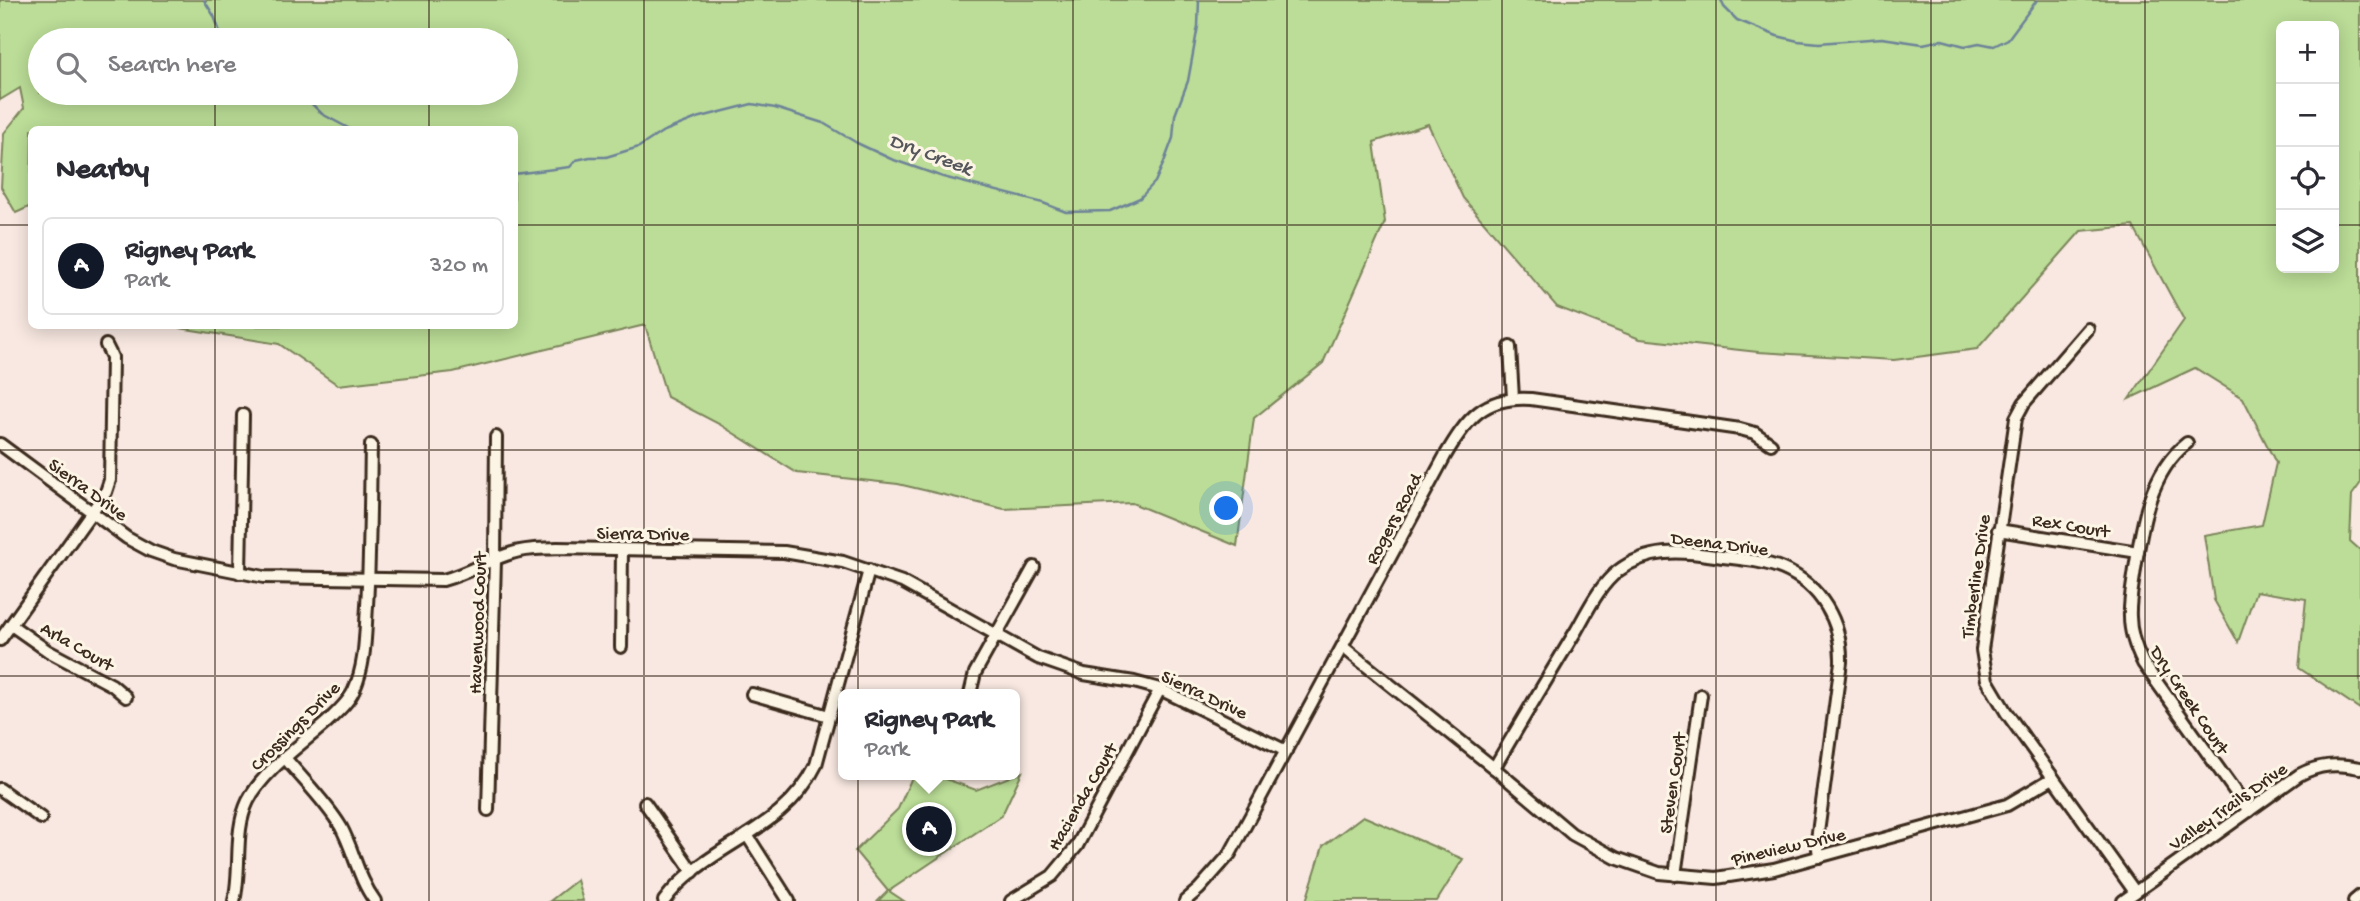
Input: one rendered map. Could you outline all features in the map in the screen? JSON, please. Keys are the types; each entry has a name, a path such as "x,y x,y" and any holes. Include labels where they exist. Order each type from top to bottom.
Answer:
{"street":[{"name":"Timberline Drive","path":"2088,329 2024,403 2016,418 1982,639 1984,669 2006,712 2135,892"},
{"path":"0,640 106,492 110,480 112,357 106,345"},
{"path":"1510,347 1513,398"},
{"name":"Rogers Road","path":"1185,901 1209,879 1230,854 1456,437 1485,407 1513,398 1740,429 1755,433 1771,444"},
{"path":"240,573 243,415"},
{"name":"Havenwood Court","path":"488,810 496,437"},
{"name":"Dry Creek Court","path":"2187,443 2172,454 2157,482 2144,518 2130,619 2143,663 2249,811"},
{"name":"Sierra Drive","path":"0,444 127,538 151,551 174,559 264,577 443,580 467,573 508,554 533,549 784,552 843,562 902,582 1038,658 1067,670 1134,682 1160,690 1286,751"},
{"name":"Crossings Drive","path":"234,901 238,880 239,830 248,802 260,783 339,710 353,694 360,675 364,657 368,580 371,445"},
{"name":"Rex Court","path":"1998,530 2138,552"},
{"path":"621,647 622,550"},
{"name":"Deena Drive","path":"1494,768 1596,596 1619,570 1646,556 1674,551 1771,565 1797,577 1813,589 1826,605 1840,638 1841,662 1817,840 1819,857"},
{"path":"971,689 975,673 1034,567"},
{"path":"664,901 677,884 780,813 810,778 816,765 869,570"},
{"name":"Arla Court","path":"11,625 48,652 112,685 126,697"},
{"name":"Pineview Drive","path":"1343,647 1494,768 1549,816 1590,846 1631,865 1675,875 1716,878 1746,875 1819,857 2007,806 2053,778"},
{"name":"Hacienda Court","path":"1011,901 1052,876 1077,846 1160,690"},
{"path":"752,694 829,716"},
{"name":"Steven Court","path":"1675,875 1700,695"},
{"path":"286,759 335,817 361,880 375,901"},
{"name":"Valley Trails Drive","path":"2123,901 2308,770 2345,764 2360,768"},
{"path":"0,789 41,818"},
{"path":"645,803 693,872"},
{"path":"747,835 789,901"},
{"path":"2354,901 2360,896"}],"green space":[{"path":"0,0 2360,0 2360,484 2352,495 2350,541 2360,550 2360,709 2299,668 2306,599 2256,591 2238,642 2214,600 2204,535 2262,525 2276,463 2243,398 2195,368 2129,399 2184,320 2133,226 2081,231 1977,349 1894,360 1758,352 1640,339 1557,307 1463,198 1428,124 1374,142 1385,222 1323,363 1254,418 1237,546 1132,503 1004,509 898,484 797,473 719,424 667,397 645,325 453,372 338,385 279,344 186,329 518,329 518,126 28,126 28,207 16,213 1,187 4,133 24,108 20,88 0,100"},
{"path":"911,780 949,780 976,790 1002,780 1018,780 1002,815 889,891 904,901 878,901 888,891 855,851 898,809"},
{"path":"1363,816 1463,859 1437,901 1306,901 1323,846"},
{"path":"577,880 583,901 550,901"}],"waterway":[{"name":"Dry Creek","path":"204,0 218,28"},
{"name":"Dry Creek","path":"518,174 570,167 576,160 606,157 639,147 662,132 697,118 752,104 823,123 891,159 943,177 1043,203 1066,212 1110,211 1140,198 1155,182 1164,162 1173,138 1175,115 1188,81 1198,26 1199,0"},
{"name":"Dry Creek","path":"1721,0 1737,20 1777,36 1798,41 1819,43 1882,38 1923,44 1942,40 1965,46 1979,43 1994,46 2008,39 2037,0"},
{"name":"Dry Creek","path":"313,105 322,114 344,126"}],"place":[{"name":"Rigney Park","path":"929,829"}]}
